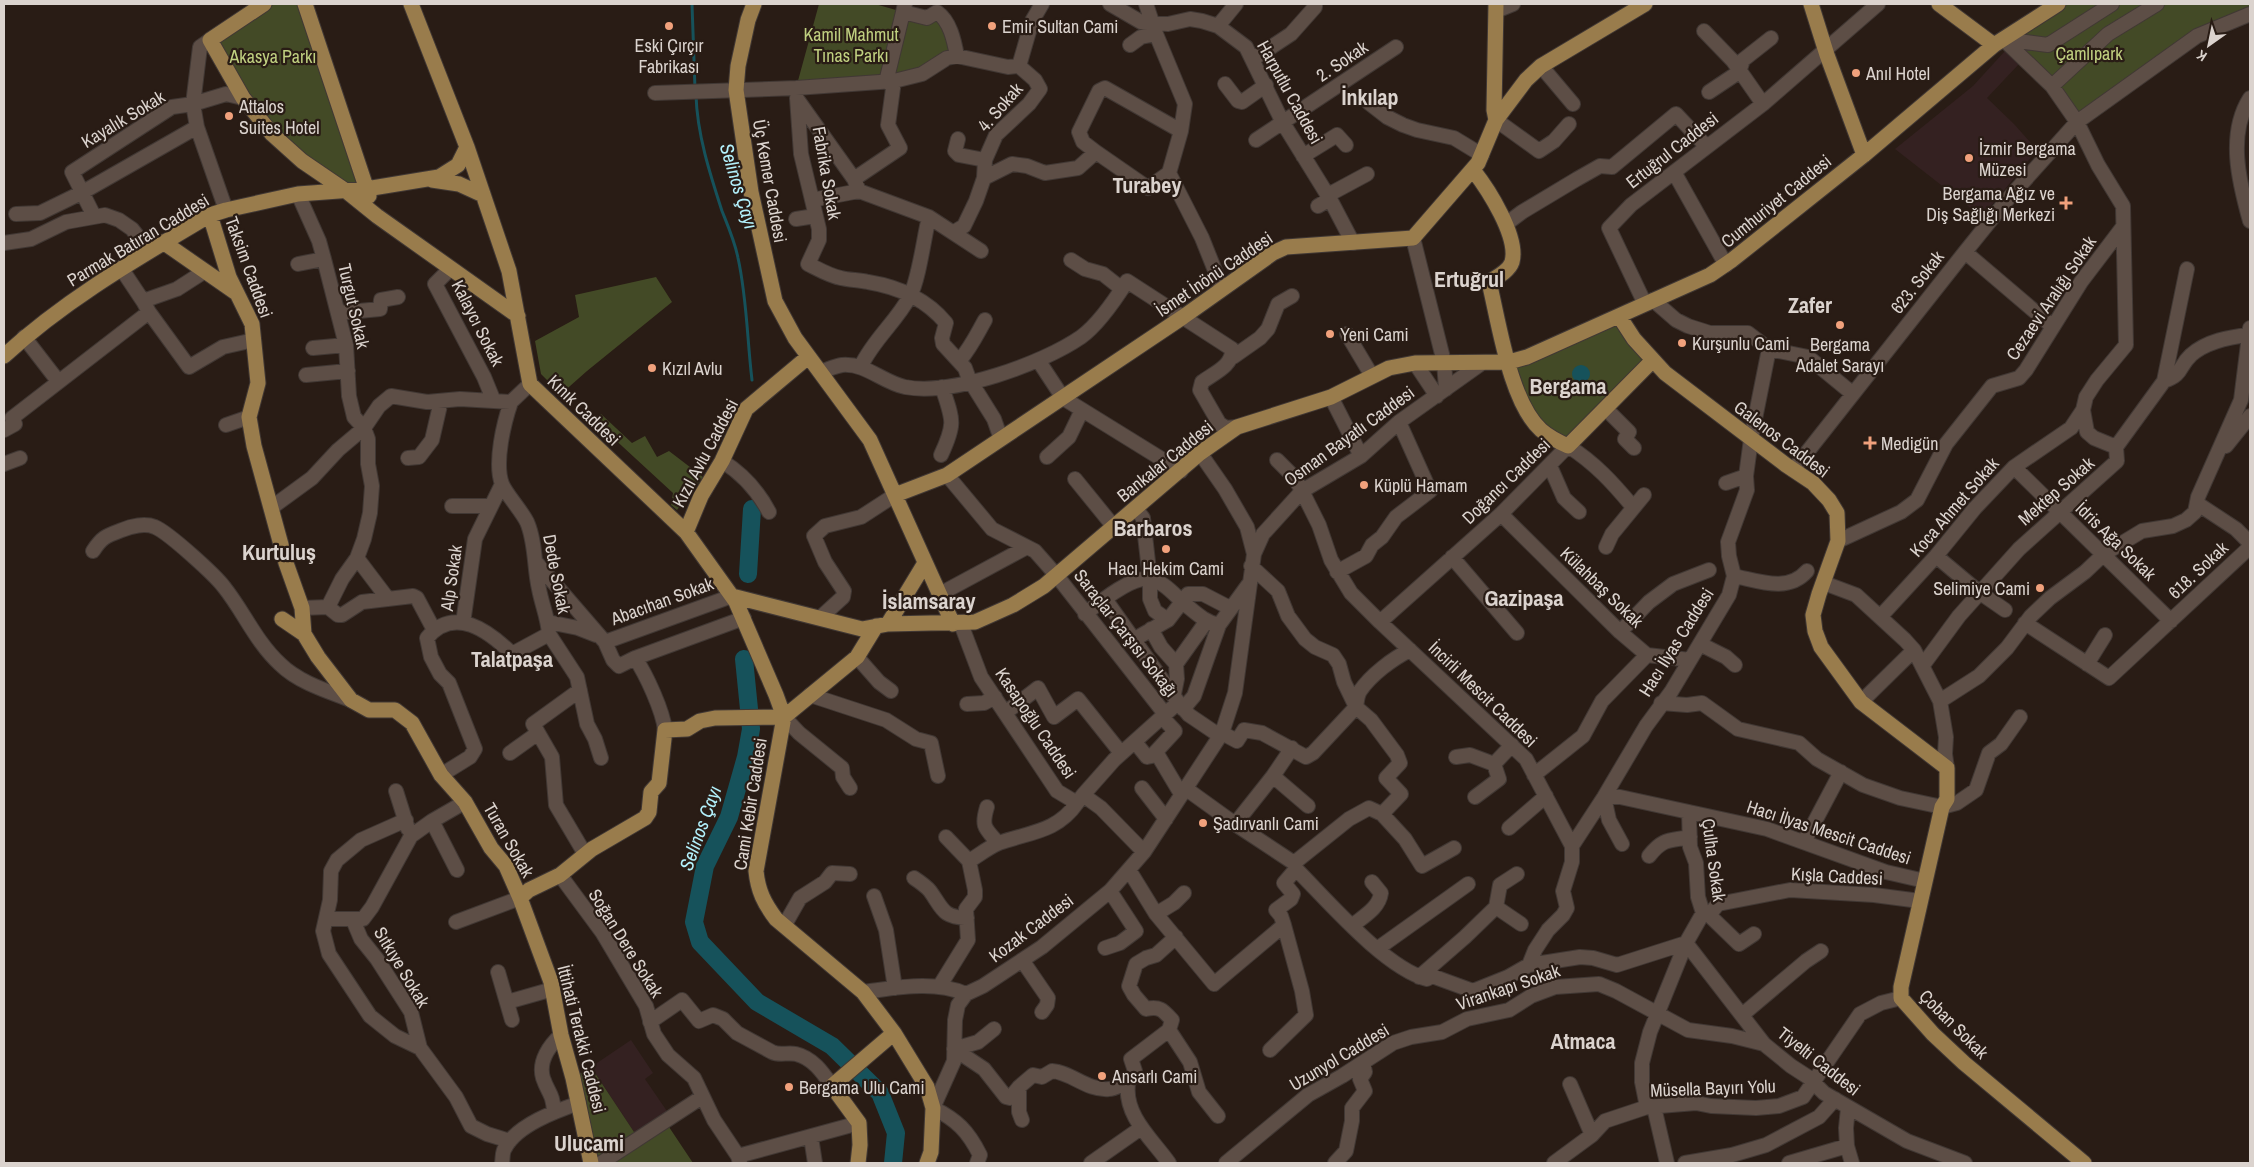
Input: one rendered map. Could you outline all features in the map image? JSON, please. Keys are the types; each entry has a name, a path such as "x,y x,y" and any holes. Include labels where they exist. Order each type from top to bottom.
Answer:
{"main road":[{"path":"264,4 210,40 243,98 272,134 302,161 518,316"},
{"path":"305,4 366,189 377,216"},
{"name":"Kınık Caddesi","path":"411,4 467,147 509,272 530,384 686,532 732,596"},
{"name":"Üç Kemer Caddesi","path":"754,4 730,90 775,301 794,338 870,440 925,563 957,624"},
{"path":"1413,238 1473,170 1482,155 1496,120 1526,80 1542,66 1645,4"},
{"path":"1811,4 1864,155"},
{"path":"1939,4 1998,42"},
{"name":"Cumhuriyet Caddesi","path":"1482,363 1509,362 1527,357 1710,275 1726,265 1864,155 1998,42 2058,4"},
{"path":"1496,8 1494,110 1496,120"},
{"name":"Parmak Batıran Caddesi","path":"4,356 49,317 121,268 210,215 298,194 366,189 428,180 446,174 458,165 467,147"},
{"path":"1473,170 1506,224 1513,254 1512,263 1506,271 1489,282 1516,391 1534,423 1542,431 1568,446"},
{"name":"Parmak Batıran Caddesi","path":"428,180 459,184 483,195"},
{"name":"Taksim Caddesi","path":"210,215 229,277 252,324 258,383 249,417 254,446 286,563 302,608 304,634"},
{"name":"İsmet İnönü Caddesi","path":"895,495 947,475 1183,317 1273,253 1286,247 1413,238"},
{"path":"163,242 236,293"},
{"name":"Galenos Caddesi","path":"1625,313 1634,339 1652,361 1665,373 1751,439 1813,483 1829,500 1837,513 1838,541 1814,615 1815,631 1821,647 1861,702 1947,768"},
{"name":"Kızıl Avlu Caddesi","path":"686,532 701,496 722,461 746,409 808,357"},
{"name":"Doğancı Caddesi","path":"1568,446 1652,361"},
{"name":"Bankalar Caddesi","path":"957,624 975,622 1013,605 1044,586 1200,453 1237,427 1331,396 1389,368 1415,363 1482,363"},
{"path":"520,898 529,890 560,875 592,849 645,818 649,812 651,792 659,783 665,730 687,728 700,721 720,718 778,716 810,695 857,657 925,563"},
{"path":"732,596 862,629 882,625 957,624"},
{"name":"Cami Kebir Caddesi","path":"732,596 744,618 778,716 756,871 758,888 765,904 784,926 863,992 889,1038 927,1087 934,1108"},
{"path":"282,619 304,634 318,657 351,700"},
{"name":"Turan Sokak","path":"351,700 369,710 395,710 412,724 441,775 464,802 491,848 506,866 520,898"},
{"name":"Çoban Sokak","path":"1947,768 1947,799 1942,807 1920,901 1901,987 1902,998 1918,1018 1964,1063 2084,1163"},
{"name":"İttihati Terakki Caddesi","path":"520,898 553,989 561,1035 591,1163"},
{"path":"858,1163 860,1145 859,1124 836,1083 889,1038"},
{"path":"927,1163 930,1152 934,1108"}],"street":[{"path":"655,93 730,90 797,93 890,81 922,74 947,58 957,56 1008,68 1018,66 1032,21 1042,4"},
{"path":"1110,4 1154,28"},
{"path":"1146,4 1185,104 1181,131 1169,173 1148,188 1083,142 1079,132 1099,91 1105,88 1181,131"},
{"path":"1218,26 1236,4"},
{"path":"1253,59 1291,34 1315,4"},
{"path":"1496,8 1513,4"},
{"name":"Ertuğrul Caddesi","path":"1649,302 1609,228 1631,205 1763,104 1878,4"},
{"path":"2032,65 2048,45 2112,4"},
{"path":"2052,86 2108,34 2157,4"},
{"path":"812,200 856,185 900,148 888,125 890,81 904,8 927,18 936,12 944,17 954,39 957,56"},
{"name":"623. Sokak","path":"1793,470 2007,200 2076,122 2197,36 2250,14"},
{"name":"Harputlu Caddesi","path":"1154,28 1190,19 1218,26 1246,47 1304,164 1329,197 1353,243"},
{"path":"1130,45 1154,28"},
{"path":"1704,31 1732,61 1763,104"},
{"path":"2085,63 2108,34"},
{"path":"1709,92 1739,72 1742,60 1771,38"},
{"path":"210,40 200,47 193,104 197,127 226,210"},
{"path":"1998,42 2048,45"},
{"name":"Koca Ahmet Sokak","path":"1880,617 1936,556 1975,508 2014,467 2071,428 2083,410 2086,397 2126,345 2123,206 2098,165 2076,122 2052,86 2032,65 1998,42"},
{"name":"2. Sokak","path":"1256,140 1396,47"},
{"name":"4. Sokak","path":"954,232 964,226 984,178 985,160 996,135 1030,104 1040,89 1035,80 1018,66"},
{"path":"1542,66 1573,104"},
{"path":"1225,84 1238,101 1242,102 1266,85"},
{"path":"797,93 856,185 929,216 981,251"},
{"name":"Fabrika Sokak","path":"797,93 801,154 819,229 818,240 808,264 839,278 869,282 911,294"},
{"name":"Kayalık Sokak","path":"94,216 72,172 172,107 193,104 226,94 243,98"},
{"path":"2250,98 2243,110 2238,132 2236,159 2243,197 2250,221"},
{"path":"1369,103 1387,117 1403,125 1454,138 1482,155"},
{"path":"1506,224 1559,189 1600,166 1612,167 1676,114 1706,146"},
{"path":"1496,120 1539,151 1554,141 1569,124"},
{"path":"16,214 40,213 83,192 197,127"},
{"path":"1304,164 1337,135 1346,145"},
{"path":"958,139 955,151 959,155 985,160"},
{"path":"984,178 1012,164 1027,166 1044,173 1073,170 1078,168 1096,152"},
{"path":"1674,172 1726,265"},
{"path":"1169,173 1202,238 1222,288"},
{"path":"1318,206 1329,197 1367,174"},
{"name":"Turgut Sokak","path":"298,194 319,241 346,346 349,396 354,417 364,428"},
{"path":"4,243 31,239 54,226 105,215 119,220 132,229 149,251"},
{"path":"796,218 815,216"},
{"path":"862,366 870,348 902,309 911,294 929,216"},
{"name":"Cezaevi Aralığı Sokak","path":"1838,541 1901,512 1917,500 1946,444 1992,386 2019,378 2081,282 2122,228"},
{"path":"1413,238 1444,362 1441,392"},
{"path":"1965,252 2053,327"},
{"path":"298,264 324,259"},
{"path":"1071,260 1085,269 1094,270 1102,274 1122,289"},
{"path":"121,268 189,367 223,347 254,340"},
{"name":"Kalaycı Sokak","path":"450,269 435,284 484,377 492,399"},
{"name":"Mektep Sokak","path":"1923,665 1937,643 1978,592 2018,549 2059,511 2113,467 2117,461 2116,447 2164,381 2187,270"},
{"path":"4,430 15,424 12,418 146,307 205,271"},
{"path":"820,372 840,365 862,366 904,386 921,388 972,383 1038,360 1082,336 1127,281 1232,349 1233,357"},
{"path":"911,294 920,299 946,323 942,338 944,344 960,360 994,419 1001,439"},
{"path":"1237,427 1225,428 1219,423 1200,390 1202,382 1260,338 1268,329 1278,304 1292,296"},
{"path":"338,313 380,309 381,300 398,297"},
{"path":"1649,302 1688,326 1710,333 1748,333 1769,349 1808,357 1853,394"},
{"path":"960,360 973,345 974,339 985,320"},
{"path":"1940,701 1979,676 2007,648 2025,623 2050,598 2085,572 2104,554 2142,531 2174,526 2186,520 2194,512 2198,504 2198,497 2241,400 2250,332 2216,341 2191,356 2176,377 2164,381"},
{"path":"1347,334 1372,376"},
{"path":"24,337 58,381"},
{"path":"313,348 346,346"},
{"name":"Hacı İlyas Caddesi","path":"1572,846 1604,797 1646,726 1661,703 1671,692 1729,595 1734,576 1728,556 1728,542 1747,490 1746,476 1751,439 1769,349"},
{"path":"1038,360 1063,398 1181,471"},
{"path":"1415,363 1441,392"},
{"name":"Osman Bayatlı Caddesi","path":"1253,560 1263,534 1302,491 1361,456 1399,422 1482,363"},
{"path":"306,375 348,371"},
{"path":"272,508 299,489 338,450 364,428 379,406 391,396 426,402 492,399 511,402 530,384"},
{"path":"941,455 952,433 952,417 942,387"},
{"path":"1331,396 1361,456"},
{"path":"408,458 419,458 432,440 441,401"},
{"name":"Dede Sokak","path":"463,623 479,627 512,654 549,628 533,559 532,536 526,521 502,484 500,463 503,428 511,402"},
{"path":"1606,409 1629,432 1625,439 1634,448"},
{"path":"1047,457 1068,437 1082,410"},
{"path":"2083,410 2087,432 2100,441 2116,447"},
{"path":"2215,461 2250,416"},
{"path":"226,425 249,417"},
{"path":"1337,572 1366,556 1372,545 1382,537 1396,517 1430,491 1399,422"},
{"path":"328,607 342,579 357,558 368,522 372,486 368,464 368,439 364,428"},
{"path":"1568,446 1588,458 1608,477 1633,507"},
{"name":"Doğancı Caddesi","path":"1380,622 1501,514 1568,446"},
{"path":"1200,453 1225,489 1247,526 1253,560 1278,591 1288,616 1305,639 1315,647 1333,655 1340,664 1344,682 1356,707 1371,720 1397,755 1400,763 1386,778 1401,794 1382,814"},
{"path":"4,464 20,458"},
{"name":"İncirli Mescit Caddesi","path":"1277,460 1293,476 1302,491 1318,525 1331,560 1351,592 1380,622 1526,759 1572,846"},
{"path":"722,461 760,494 769,512"},
{"path":"1550,466 1564,498 1579,512"},
{"name":"İdris Ağa Sokak","path":"2014,467 2171,621"},
{"name":"Saraçlar Çarşısı Sokağı","path":"947,475 992,529 1035,551 1057,576 1164,715 1174,731"},
{"path":"1726,483 1746,476"},
{"path":"1075,479 1114,527"},
{"name":"Alp Sokak","path":"463,623 475,539 502,484"},
{"path":"820,618 843,597 844,591 825,562 814,536 825,526 861,516 895,495"},
{"path":"1606,547 1612,534 1644,495"},
{"name":"618. Sokak","path":"2198,504 2236,529 2250,543"},
{"path":"452,506 490,506"},
{"path":"1136,509 1143,518 1150,579 1150,599 1155,611 1168,620"},
{"name":"Külahbaş Sokak","path":"1501,514 1620,632 1647,655"},
{"path":"93,552 102,537 127,528 146,525 156,528 224,585 256,637 280,665 300,678 351,700"},
{"path":"940,594 1026,547"},
{"name":"618. Sokak","path":"2087,664 2108,678 2250,547"},
{"path":"1936,556 1978,592 2005,610"},
{"path":"1452,557 1517,633"},
{"path":"357,558 388,599"},
{"path":"533,559 601,638 613,660 619,666 635,658 744,618"},
{"name":"Kozak Caddesi","path":"966,994 983,986 1042,947 1110,891 1144,852 1166,819 1221,734 1235,693 1253,560"},
{"path":"1620,632 1649,602 1673,584 1709,570"},
{"path":"1734,576 1774,584 1793,583 1800,580 1807,571"},
{"path":"1826,577 1856,595 1914,650 1940,701 1946,737 1945,754 1947,768"},
{"path":"1085,614 1129,584 1142,579 1150,579 1170,590 1182,602 1213,623"},
{"path":"1176,664 1213,623 1230,608 1249,584"},
{"path":"1133,640 1168,620 1188,594 1203,594 1230,608"},
{"path":"302,608 328,607 338,615 342,615 362,602 413,596 417,598 434,630"},
{"name":"Abacıhan Sokak","path":"601,638 732,596"},
{"path":"1105,599 1181,705 1221,734 1237,741 1244,730 1251,730 1262,733 1306,757 1313,753 1356,707 1359,693 1371,680 1397,656 1410,650"},
{"path":"441,775 470,757 475,750 449,683 440,674 430,657 427,638 434,630 451,622 463,623"},
{"path":"970,861 998,843 1050,826 1068,816 1080,799 1122,753 1164,715 1194,696 1213,623"},
{"path":"2025,623 2087,664 2106,635"},
{"name":"Kasapoğlu Caddesi","path":"957,624 981,677 1057,791 1102,808 1144,852"},
{"path":"601,638 578,628 549,628 577,677 587,724 595,739 601,758"},
{"path":"1135,742 1147,757 1156,752 1174,731 1181,705 1176,664 1161,647 1151,629"},
{"path":"1700,644 1735,665"},
{"path":"1861,702 1914,650"},
{"path":"1534,775 1583,736 1602,701 1647,655 1690,660"},
{"path":"857,657 874,677 891,691"},
{"path":"635,658 643,669 660,707 665,730"},
{"path":"1005,713 1038,688 1054,717 1078,698 1122,753"},
{"path":"580,690 533,724 552,757 556,805 586,854"},
{"path":"810,695 886,720 916,739 931,743 938,776"},
{"path":"967,704 984,703 995,697"},
{"path":"1661,703 1687,705 1702,703 1738,729 1800,743 1817,759 1863,785 1900,798 1942,807 1957,804 1976,790 1989,753 2001,744 2020,717"},
{"path":"778,716 842,768 850,788"},
{"path":"510,753 538,733"},
{"path":"1494,764 1512,745"},
{"path":"1235,824 1273,776 1292,748"},
{"path":"1156,752 1183,791 1235,824 1295,866 1377,949 1419,977 1427,979 1432,976 1473,991 1508,977 1529,965 1580,957 1594,958 1617,965 1686,943"},
{"path":"1456,758 1470,755 1494,764"},
{"path":"1475,797 1499,779 1494,764"},
{"path":"1804,842 1841,772"},
{"path":"1273,776 1308,806"},
{"path":"1142,788 1166,819"},
{"path":"396,791 411,836"},
{"path":"1509,828 1546,796"},
{"path":"1604,797 1609,820 1622,844"},
{"name":"Hacı İlyas Mescit Caddesi","path":"1604,797 1620,797 1767,829 1886,872 1925,881"},
{"path":"327,918 363,919 372,907 411,836 464,802"},
{"path":"987,806 983,821 985,828 998,843"},
{"path":"1270,1050 1306,1016 1302,991 1284,925 1281,916 1276,910 1291,899 1293,894 1284,883 1295,866 1349,819 1369,808 1382,814 1405,839 1422,866 1454,848"},
{"name":"Çulha Sokak","path":"1689,812 1690,847 1698,877 1698,897 1706,914"},
{"path":"406,820 361,840 336,860 331,871 330,900 323,930 329,954 370,1016 395,1036 420,1048"},
{"path":"432,821 456,870"},
{"path":"939,986 954,960 966,946 968,940 966,909 975,897 970,861 946,837"},
{"path":"1649,856 1667,839 1690,837"},
{"path":"1529,965 1534,950 1567,908 1563,891 1572,862 1572,846"},
{"path":"1130,870 1156,914 1214,984 1284,925"},
{"path":"784,926 800,898 826,882 832,873 850,874"},
{"path":"1419,977 1496,907 1500,884 1517,874"},
{"name":"Soğan Dere Sokak","path":"560,875 602,932 646,1006 654,1034 668,1055 694,1078 702,1097 739,1160"},
{"path":"914,878 929,890 942,911 950,916 967,918"},
{"path":"1353,925 1376,906 1380,900 1381,893 1372,882"},
{"path":"1377,949 1468,884"},
{"name":"Kışla Caddesi","path":"1668,1163 1642,1082 1642,1063 1650,1032 1686,943 1706,914 1718,904 1790,890 1874,895 1920,901"},
{"path":"1105,948 1120,943 1136,931 1110,891"},
{"path":"1156,914 1174,903 1184,893"},
{"path":"874,896 886,930 895,988"},
{"path":"456,922 520,898"},
{"path":"1496,907 1521,924"},
{"path":"1706,914 1739,944 1754,934"},
{"name":"Sıtkıye Sokak","path":"353,920 361,939 377,959 411,1012 420,1048 456,1097 470,1126 486,1134 510,1140"},
{"path":"954,1049 984,1069 1006,1097 1010,1098 1019,1087 1034,1075 1042,1077 1052,1071 1066,1075 1079,1083 1109,1089 1128,1082 1136,1071 1131,1058 1169,1030 1172,1020 1162,1009 1157,1007 1146,1009 1134,995 1129,986 1136,964 1156,955 1176,937"},
{"name":"Tiyelti Caddesi","path":"1686,943 1764,1044 1824,1093 1907,1141 1965,1163"},
{"path":"1742,1015 1806,961 1821,951"},
{"path":"1022,960 1048,998 1047,1005 1042,1012"},
{"path":"1599,984 1601,961"},
{"path":"498,972 512,1020"},
{"name":"Virankapı Sokak","path":"1432,1033 1442,1032 1468,1019 1509,1010 1531,996 1555,988 1599,984 1616,991 1688,1030 1732,1036 1764,1044"},
{"path":"863,992 939,986 966,994 958,1005 955,1020 952,1068 934,1108 951,1117 968,1134 980,1155 977,1163"},
{"path":"506,1002 553,989"},
{"name":"Müsella Bayırı Yolu","path":"1554,1163 1592,1135 1605,1121 1651,1107 1696,1103 1735,1108 1779,1106 1803,1097 1860,1014 1881,1003 1902,998"},
{"path":"650,1022 682,1000 699,1021 714,1015 723,1019 737,1032 778,1055 796,1054 807,1059 836,1083"},
{"path":"954,1049 978,1042 994,1029"},
{"path":"1169,1030 1190,1062 1199,1092 1218,1116"},
{"name":"Uzunyol Caddesi","path":"1226,1163 1308,1095 1393,1043 1432,1033"},
{"path":"554,1112 553,1097 542,1076 547,1050 561,1035"},
{"path":"1335,1163 1346,1151 1352,1121 1352,1108 1365,1090 1360,1080 1364,1072 1363,1063"},
{"path":"1128,1082 1128,1100 1141,1128 1169,1163"},
{"path":"1570,1084 1592,1135"},
{"path":"1019,1087 1019,1112 1022,1120"},
{"path":"601,1163 702,1097"},
{"path":"1685,1163 1732,1155 1766,1145 1820,1116 1835,1099"},
{"path":"502,1163 503,1150 510,1140 538,1120 578,1103"},
{"path":"1848,1108 1847,1146 1852,1163"},
{"path":"739,1160 859,1124"},
{"path":"1091,1163 1141,1128"},
{"path":"811,1138 815,1163"},
{"path":"1789,1163 1847,1146"}],"shaded area":[{"name":"İzmir Bergama Müzesi","path":"2005,51 2019,64 1987,98 2037,150 1982,217 1895,149 1973,86"},
{"path":"631,1040 653,1073 645,1079 671,1117 638,1138 591,1067"}],"green space":[{"name":"Akasya Parkı","path":"264,4 305,4 366,189 346,191 272,134 210,40"},
{"name":"Kamil Mahmut Tınas Parkı","path":"819,4 875,4 903,12 937,12 957,56 922,74 796,88"},
{"name":"Çamlıpark","path":"2058,4 2250,4 2250,14 2197,36 2077,122 2003,39"},
{"path":"656,277 672,302 561,394 541,374 535,341 579,317 575,295"},
{"path":"1619,316 1652,361 1568,446 1542,431 1509,362"},
{"path":"601,414 632,443 645,436 657,457 669,451 703,477 677,510 671,505 673,493 597,423 592,425 587,421"},
{"path":"591,1067 638,1138 665,1121 693,1163 591,1163 573,1078"}],"water":[{"path":"1581,365 1587,368 1590,374 1587,380 1581,383 1575,380 1572,374 1575,368"}],"waterway":[{"name":"Selinos Çayı","path":"692,4 695,89"},
{"name":"Selinos Çayı","path":"696,95 705,154 722,211 735,246 741,273 752,380"},
{"name":"Selinos Çayı","path":"748,574 752,509"},
{"name":"Selinos Çayı","path":"744,659 751,729 746,757 729,817 705,866 694,922 700,942 757,1002 832,1046 880,1093 896,1133 893,1163"}],"place":[{"name":"Eski Çırçır Fabrikası","path":"669,26"},
{"name":"Emir Sultan Cami","path":"992,26"},
{"name":"Anıl Hotel","path":"1856,73"},
{"name":"Attalos Suites Hotel","path":"229,116"},
{"name":"İzmir Bergama Müzesi","path":"1969,158"},
{"name":"Bergama Ağız ve Diş Sağlığı Merkezi","path":"2066,203"},
{"name":"Bergama Adalet Sarayı","path":"1840,325"},
{"name":"Yeni Cami","path":"1330,334"},
{"name":"Kurşunlu Cami","path":"1682,343"},
{"name":"Kızıl Avlu","path":"652,368"},
{"name":"Medigün","path":"1870,443"},
{"name":"Küplü Hamam","path":"1364,485"},
{"name":"Hacı Hekim Cami","path":"1166,549"},
{"name":"Selimiye Cami","path":"2040,588"},
{"name":"Şadırvanlı Cami","path":"1203,823"},
{"name":"Ansarlı Cami","path":"1102,1076"},
{"name":"Bergama Ulu Cami","path":"789,1087"}],"district":[{"name":"İnkılap","path":"1370,97"},
{"name":"Turabey","path":"1147,185"},
{"name":"Ertuğrul","path":"1469,279"},
{"name":"Zafer","path":"1810,305"},
{"name":"Bergama","path":"1568,386"},
{"name":"Barbaros","path":"1153,528"},
{"name":"Kurtuluş","path":"279,552"},
{"name":"Gazipaşa","path":"1524,598"},
{"name":"İslamsaray","path":"929,601"},
{"name":"Talatpaşa","path":"512,659"},
{"name":"Atmaca","path":"1583,1041"},
{"name":"Ulucami","path":"589,1143"}]}
